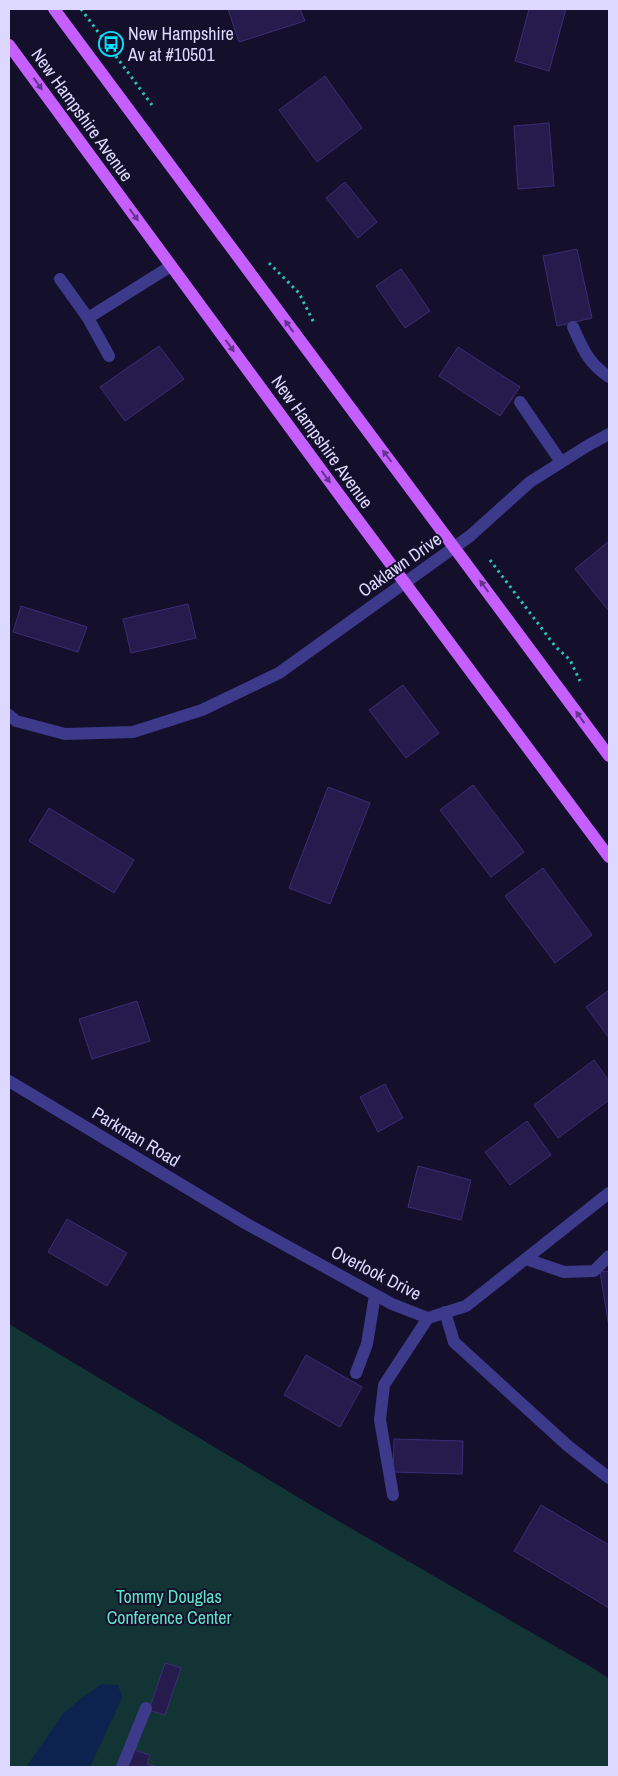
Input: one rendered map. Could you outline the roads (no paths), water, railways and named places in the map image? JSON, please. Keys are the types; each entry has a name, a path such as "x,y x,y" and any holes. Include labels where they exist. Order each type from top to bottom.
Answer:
{"main road":[{"path":"54,9 456,547 609,756"},
{"name":"New Hampshire Avenue","path":"9,45 609,858"}],"street":[{"path":"88,318 171,266"},
{"path":"60,279 88,318 109,356"},
{"path":"573,327 585,355 601,372 609,377"},
{"path":"520,402 562,462"},
{"name":"Oaklawn Drive","path":"9,716 16,721 65,734 133,732 202,710 279,673 456,547 530,482 609,434"},
{"name":"Parkman Road","path":"9,1081 245,1223"},
{"name":"Overlook Drive","path":"245,1223 392,1304 428,1318 466,1306 609,1193"},
{"path":"526,1259 564,1272 594,1271 609,1256"},
{"path":"356,1373 367,1344 375,1294"},
{"path":"446,1312 454,1342 568,1446 609,1478"},
{"path":"393,1495 380,1420 384,1385 428,1318"},
{"path":"122,1767 146,1708"}],"water":[{"path":"102,1684 118,1685 122,1698 90,1767 26,1767 63,1714 80,1699"}],"place":[{"name":"New Hampshire Av at #10501","path":"111,44"}],"park label":[{"name":"Tommy Douglas Conference Center","path":"169,1607"}]}
